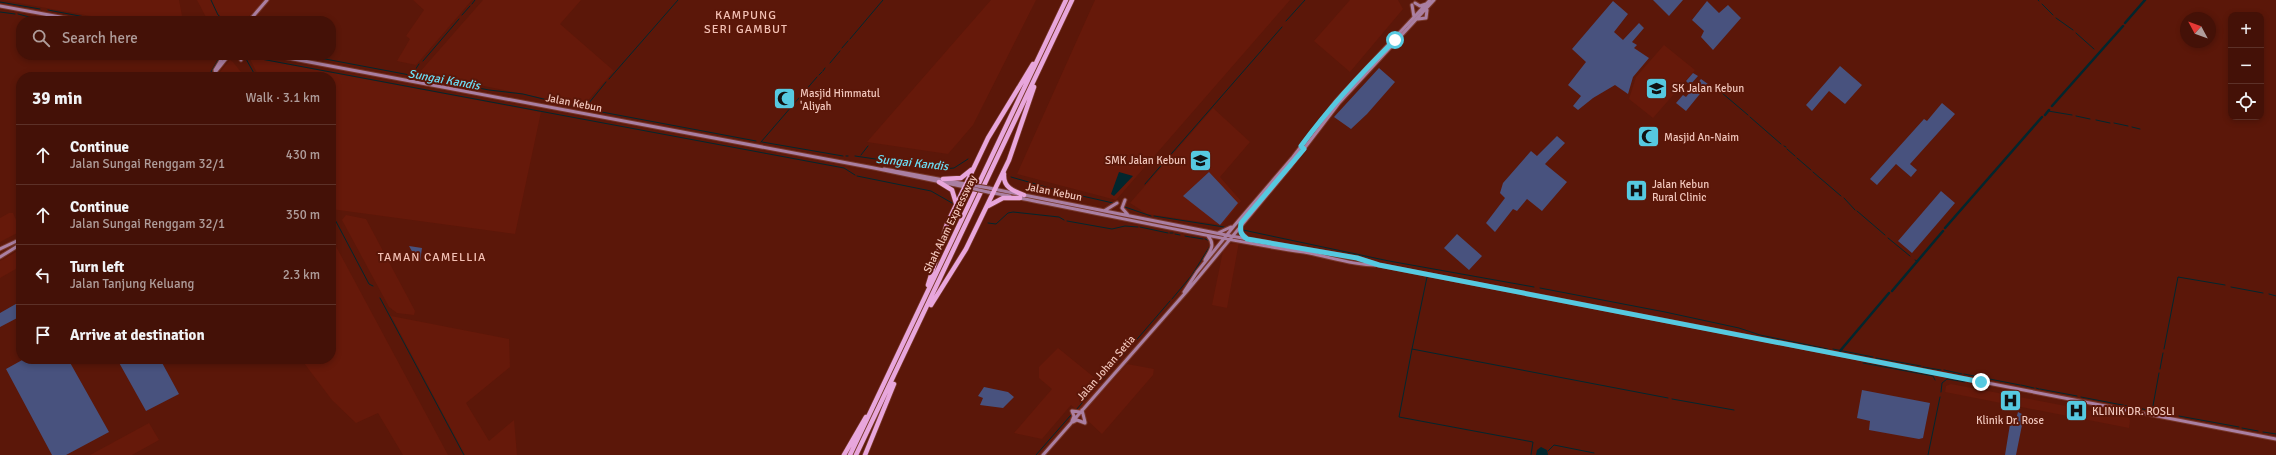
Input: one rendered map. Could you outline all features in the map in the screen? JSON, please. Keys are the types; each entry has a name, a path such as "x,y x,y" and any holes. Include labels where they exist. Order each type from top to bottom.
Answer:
{"highway":[{"name":"Shah Alam Expressway","path":"850,455 1066,0"},
{"name":"Shah Alam Expressway","path":"856,455 1049,52 1072,0"},
{"path":"916,317 931,277 947,224 954,208 968,186 974,168 995,124 1045,43"},
{"path":"864,455 913,338 930,307 966,249 985,210 991,191 1005,168 1049,52"},
{"path":"941,181 961,178 974,168"},
{"path":"1005,168 1004,178 1006,185 1022,197"},
{"path":"941,181 952,190 955,195 954,208"},
{"path":"985,210 993,202 1003,198 1022,197"},
{"path":"844,455 890,372"}],"main road":[{"path":"253,16 267,0"},
{"path":"1302,148 1349,86 1430,0"},
{"path":"1302,148 1358,81 1435,0"},
{"path":"1417,20 1426,18 1427,11 1435,0"},
{"path":"1412,20 1415,12 1414,4 1420,6 1427,3"},
{"path":"0,6 55,16"},
{"path":"215,72 221,60"},
{"path":"216,72 225,60"},
{"name":"Jalan Kebun","path":"299,60 968,186 1208,236 1359,264 1379,265"},
{"name":"Jalan Johan Setia","path":"1043,455 1183,294 1302,148"},
{"name":"Jalan Johan Setia","path":"1183,294 1199,270 1226,235 1302,148"},
{"name":"Jalan Kebun","path":"1022,197 1247,239 1349,256 1379,265"},
{"path":"1125,200 1122,208 1125,214 1130,217"},
{"path":"1103,211 1110,209 1117,203"},
{"path":"1241,223 1241,233 1247,239"},
{"path":"1216,233 1234,226"},
{"path":"1199,270 1212,248 1212,241 1208,236"},
{"path":"0,249 16,241"},
{"path":"0,257 16,247"},
{"path":"1348,261 1358,261 1349,256"},
{"path":"1379,265 2276,439"},
{"path":"1082,410 1085,422 1077,420 1071,422 1074,416 1072,411 1078,412 1082,410"}],"shaded area":[{"path":"2,0 179,0 182,16 90,16"},
{"path":"197,0 265,0 249,16 205,16"},
{"path":"413,0 472,0 416,65 397,61 410,39 406,36 424,10"},
{"path":"483,0 581,0 560,24 614,71 583,106 419,73"},
{"path":"991,0 1036,0 973,125 948,154 867,142"},
{"path":"1095,0 1290,0 1116,200 1017,174"},
{"path":"1350,0 1398,0 1403,9 1350,72 1314,41"},
{"path":"1653,0 1683,0 1669,16"},
{"path":"1613,1 1628,14 1614,32 1623,40 1639,23 1644,28 1632,42 1637,45 1634,48 1649,58 1633,77 1628,94 1615,85 1593,98 1578,110 1573,106 1581,96 1568,85 1586,62 1572,49"},
{"path":"1707,1 1719,13 1728,5 1741,18 1713,50 1701,37 1704,31 1692,20"},
{"name":"SK Jalan Kebun","path":"1664,45 1695,70 1653,118 1629,99 1636,77"},
{"path":"230,60 241,72 220,72"},
{"path":"250,60 265,60 329,72 256,72"},
{"path":"1840,66 1862,85 1845,104 1829,91 1812,111 1806,105"},
{"path":"1379,68 1395,82 1367,114 1351,129 1334,117"},
{"path":"336,73 541,112 515,234 336,210"},
{"path":"1693,73 1698,76 1690,85 1686,81"},
{"path":"1701,79 1708,84 1686,111 1676,103 1683,95 1686,97"},
{"path":"1942,103 1955,114 1910,164 1917,170 1911,177 1896,164 1877,185 1870,179 1924,119 1927,121"},
{"name":"SMK Jalan Kebun","path":"1213,108 1250,142 1220,177 1241,201 1222,225 1147,214 1130,203"},
{"path":"1557,136 1565,143 1545,164 1567,182 1542,211 1527,199 1517,211 1513,209 1495,232 1486,223 1505,198 1500,193 1503,183 1531,151 1537,156"},
{"path":"1119,172 1133,176 1114,196 1111,194"},
{"path":"1209,172 1238,203 1220,225 1183,196"},
{"path":"1941,191 1955,203 1912,253 1898,241"},
{"path":"9,213 13,213 16,220 16,234 0,242 0,218"},
{"path":"346,215 366,219 415,311 414,315 397,313 389,307 342,220"},
{"path":"1457,234 1482,256 1469,270 1444,248"},
{"path":"1239,242 1227,308 1212,305 1223,251 1230,244"},
{"path":"336,246 448,455 403,455 378,413 356,423 332,400 305,364 336,364"},
{"path":"409,246 422,248 420,262 418,262"},
{"path":"16,252 16,269 0,278 0,261"},
{"path":"16,304 16,319 0,327 0,313"},
{"path":"391,316 509,339 510,367 466,403 489,441 514,420 517,455 465,455"},
{"path":"1058,348 1106,387 1127,364 1154,369 1153,375 1102,434 1071,405 1042,439 1014,433 1052,389 1039,378 1039,367"},
{"path":"16,363 71,364 109,432 66,455 52,455 6,369"},
{"path":"120,364 163,364 179,394 146,411"},
{"path":"1951,384 2129,418 2129,428 1945,392 1946,386"},
{"path":"984,387 1008,392 1014,397 1003,408 980,405 983,398 978,396"},
{"path":"1862,390 1930,403 1923,438 1919,439 1869,430 1870,421 1857,418"},
{"path":"2018,412 2024,415 2016,455 2005,455 2011,418 2016,419"},
{"path":"149,423 159,440 132,455 90,455"},
{"path":"1541,447 1547,450 1548,455 1536,455 1537,450"}],"waterway":[{"name":"Sungai Kandis","path":"211,0 219,16"},
{"path":"472,4 475,0"},
{"path":"609,79 678,0"},
{"path":"850,39 883,0"},
{"path":"1286,21 1305,0"},
{"path":"2125,23 2145,0"},
{"path":"0,2 40,9"},
{"path":"2042,4 2053,15"},
{"path":"462,15 470,6"},
{"path":"48,10 80,16"},
{"path":"0,12 15,14"},
{"path":"18,14 26,16"},
{"path":"2056,18 2073,30"},
{"path":"423,61 459,19"},
{"path":"2052,106 2123,26"},
{"path":"1145,184 1282,27"},
{"path":"2076,33 2094,49"},
{"path":"842,48 848,41"},
{"path":"830,63 840,51"},
{"path":"211,72 218,60"},
{"path":"247,60 253,72"},
{"path":"266,60 331,72"},
{"name":"Sungai Kandis","path":"330,60 489,90 523,94 584,109 606,82"},
{"path":"415,70 419,64"},
{"path":"819,75 822,72"},
{"path":"336,73 844,168 855,175"},
{"path":"761,142 817,77"},
{"path":"1715,87 1748,115"},
{"name":"Sungai Kandis","path":"591,110 756,141"},
{"path":"2045,115 2049,110"},
{"path":"2048,111 2072,115"},
{"path":"2076,116 2090,119"},
{"path":"1750,117 1781,144"},
{"path":"1945,228 2042,117"},
{"path":"2096,120 2110,123"},
{"path":"2114,123 2128,126"},
{"path":"2132,127 2140,129"},
{"name":"Sungai Kandis","path":"762,142 843,156"},
{"path":"861,155 868,146"},
{"path":"1787,149 1795,156"},
{"name":"Sungai Kandis","path":"855,156 943,169 954,168 968,159"},
{"path":"1797,158 1811,170"},
{"path":"1813,172 1841,196"},
{"path":"857,176 931,191 952,203"},
{"name":"Sungai Kandis","path":"1011,177 1060,191 1113,203"},
{"path":"1844,198 1855,210"},
{"name":"Sungai Kandis","path":"1125,207 1151,216"},
{"path":"1857,211 1885,235"},
{"path":"988,223 996,224 1008,213 1013,212 1059,217 1064,220"},
{"name":"Sungai Kandis","path":"1154,216 1224,227"},
{"path":"336,221 369,284 373,286"},
{"path":"1067,221 1112,229 1125,226 1138,227"},
{"path":"1140,227 1168,233"},
{"name":"Sungai Kandis","path":"1243,230 1389,261 1534,287"},
{"path":"1892,291 1943,231"},
{"path":"1175,234 1180,235"},
{"path":"1185,236 1190,237"},
{"path":"1191,237 1203,239"},
{"path":"1888,238 1910,256"},
{"path":"1205,239 1210,241"},
{"path":"1172,299 1192,275 1210,246"},
{"path":"1412,349 1427,277"},
{"path":"2164,349 2178,277 2225,285"},
{"path":"2231,287 2263,293"},
{"name":"Sungai Kandis","path":"1540,288 1665,312 1739,328 1760,335 1828,349"},
{"path":"1840,351 1889,293"},
{"path":"2269,294 2276,296"},
{"path":"380,298 464,455"},
{"path":"1076,410 1170,301"},
{"path":"1531,455 1533,442 1399,417 1412,349 1668,398"},
{"name":"Sungai Kandis","path":"1833,349 1873,357"},
{"path":"2160,369 2163,353"},
{"name":"Sungai Kandis","path":"1876,358 1921,366"},
{"path":"1863,363 1933,376 1935,380"},
{"name":"Sungai Kandis","path":"1923,367 1941,370"},
{"name":"Sungai Kandis","path":"1944,370 1962,374"},
{"path":"2152,411 2159,373"},
{"name":"Sungai Kandis","path":"1964,374 2020,385"},
{"path":"1941,392 1942,383 1947,379 1965,382"},
{"name":"Sungai Kandis","path":"2021,385 2034,388"},
{"name":"Sungai Kandis","path":"2040,389 2077,396"},
{"path":"1928,455 1940,397"},
{"name":"Sungai Kandis","path":"2081,397 2148,410"},
{"path":"1672,399 1734,410"},
{"name":"Sungai Kandis","path":"2150,410 2175,415"},
{"path":"1036,455 1071,415"},
{"name":"Sungai Kandis","path":"2179,416 2239,427"},
{"name":"Sungai Kandis","path":"2242,428 2258,431"},
{"name":"Sungai Kandis","path":"2263,432 2276,434"},
{"path":"1548,451 1554,445 1594,453"}],"place":[{"name":"SK Jalan Kebun","path":"1656,88"},
{"name":"Masjid Himmatul 'Aliyah","path":"785,99"},
{"name":"Masjid An-Naim","path":"1649,137"},
{"name":"SMK Jalan Kebun","path":"1201,160"},
{"name":"Jalan Kebun Rural Clinic","path":"1637,190"},
{"name":"Klinik Dr. Rose","path":"2010,400"},
{"name":"KLINIK DR. ROSLI","path":"2077,411"}],"district":[{"name":"KAMPUNG SERI GAMBUT","path":"746,22"},
{"name":"TAMAN CAMELLIA","path":"432,257"}],"route":[{"path":"1395,40 1376,57 1322,117 1301,146 1304,149 1290,168 1241,223 1241,233 1247,239 1357,258 1379,265 1981,382"}]}
